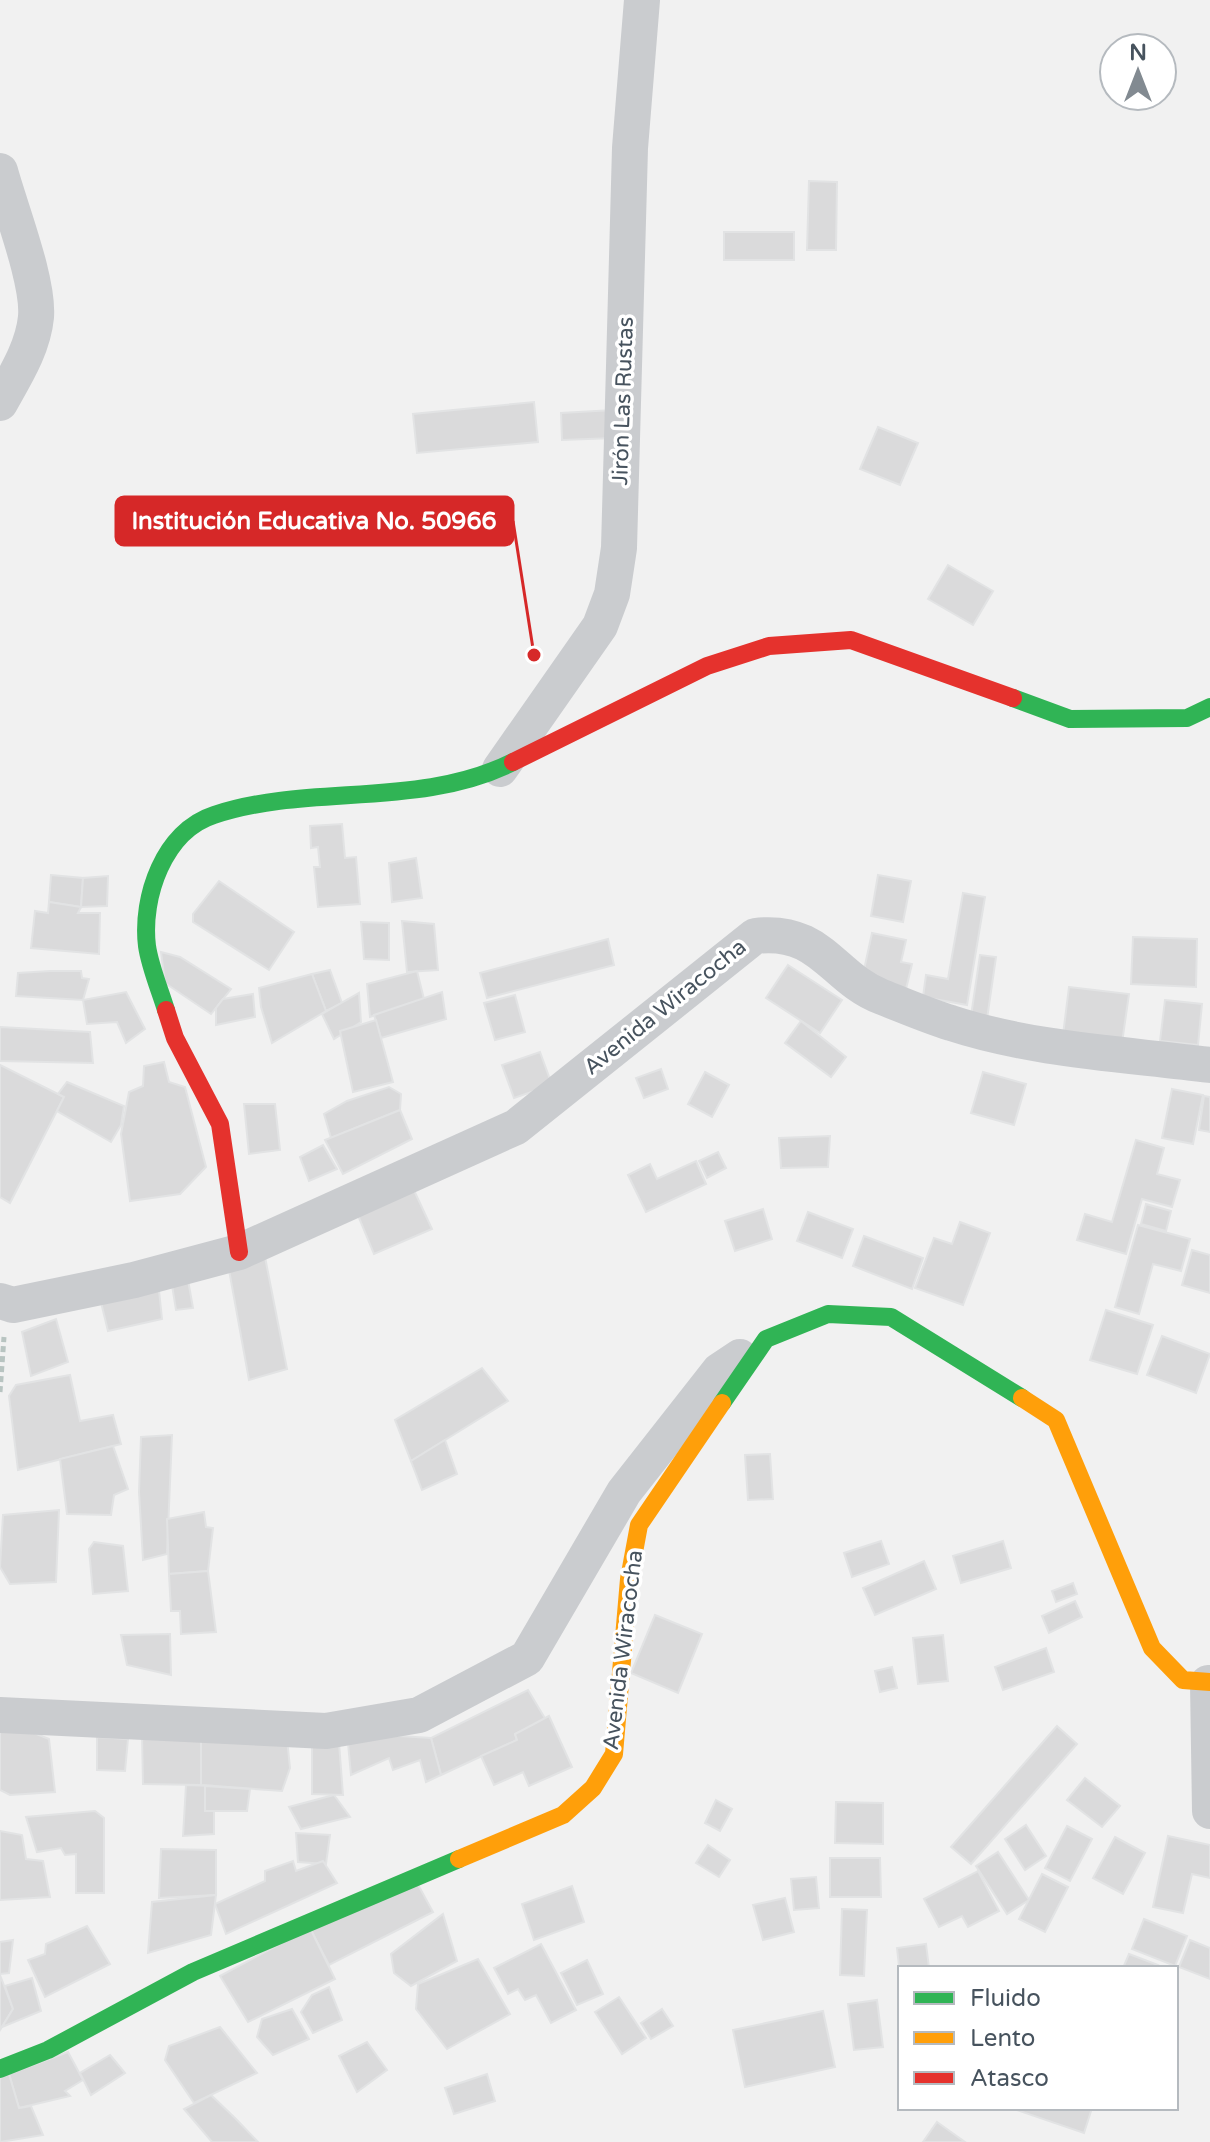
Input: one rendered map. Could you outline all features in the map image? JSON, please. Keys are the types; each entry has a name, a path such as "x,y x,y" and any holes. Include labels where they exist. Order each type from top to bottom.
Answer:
{"street":[{"name":"Jirón Las Rustas","path":"500,769 600,626 612,594 619,548 630,148 642,0"},
{"path":"0,171 32,282 36,316 26,356 0,403"},
{"path":"239,1252 220,1124 175,1038 147,947 147,909 157,874 177,838 212,815 261,805 443,787 500,769 707,666 769,646 851,640 1070,719 1187,718 1210,707"},
{"name":"Avenida Wiracocha","path":"6,1303 134,1280 239,1252 516,1127 755,936 779,933 816,948 875,994 952,1024 1017,1039 1210,1065"},
{"path":"0,1715 326,1731 419,1715 527,1658 624,1492 719,1371 766,1339 828,1314 891,1317 1056,1420 1152,1648 1183,1680 1209,1682 1210,1811"},
{"name":"Avenida Wiracocha","path":"0,2069 48,2050 193,1972 563,1815 593,1788 614,1754 629,1579 639,1525 766,1339"}],"path":[{"path":"0,1392 6,1303"}],"building":[{"path":"809,181 837,182 836,250 807,250"},
{"path":"724,232 794,232 794,260 724,260"},
{"path":"534,402 538,442 417,453 413,414"},
{"path":"613,410 614,438 562,440 561,413"},
{"path":"878,427 918,443 900,485 860,469"},
{"path":"948,565 993,591 973,625 928,599"},
{"path":"342,824 345,858 356,857 360,904 318,907 314,867 320,867 318,847 311,848 310,826"},
{"path":"416,858 422,898 392,902 389,863"},
{"path":"51,875 83,878 81,907 49,902"},
{"path":"878,875 911,881 903,922 871,916"},
{"path":"108,876 107,906 81,907 83,878"},
{"path":"219,881 294,932 269,970 193,922 193,914"},
{"path":"963,893 985,897 967,1005 923,997 926,975 948,979"},
{"path":"49,902 81,907 78,913 100,913 99,954 31,948 35,911 48,913"},
{"path":"402,921 434,924 438,970 407,972"},
{"path":"361,922 389,923 389,960 364,959"},
{"path":"872,933 906,940 901,962 912,964 906,989 862,979"},
{"path":"1133,937 1197,939 1196,987 1131,984"},
{"path":"608,939 614,965 487,998 480,973"},
{"path":"161,952 180,957 231,989 211,1014 165,983"},
{"path":"980,955 996,957 987,1019 971,1016"},
{"path":"788,965 842,1000 820,1033 766,998"},
{"path":"330,970 342,1003 326,1011 312,974"},
{"path":"81,971 82,978 89,979 83,1000 16,996 18,973"},
{"path":"417,971 424,999 370,1017 367,984"},
{"path":"312,974 326,1011 272,1043 261,1007 259,988"},
{"path":"1069,987 1129,994 1122,1043 1063,1035"},
{"path":"126,992 145,1029 126,1043 117,1022 87,1024 83,1000"},
{"path":"442,992 446,1019 381,1038 374,1015"},
{"path":"359,993 361,1022 334,1039 322,1014"},
{"path":"253,994 255,1017 216,1025 216,1008 223,999"},
{"path":"515,995 525,1032 495,1040 484,1003"},
{"path":"1165,1000 1202,1004 1198,1045 1160,1041"},
{"path":"376,1020 393,1082 353,1092 340,1031"},
{"path":"801,1021 846,1057 831,1077 785,1043"},
{"path":"0,1027 90,1032 93,1063 0,1061"},
{"path":"540,1052 552,1085 514,1098 502,1065"},
{"path":"164,1062 169,1082 185,1087 206,1167 180,1194 130,1201 121,1134 129,1092 143,1086 144,1066"},
{"path":"0,1065 64,1097 10,1203 0,1197"},
{"path":"661,1069 668,1089 644,1098 636,1078"},
{"path":"705,1072 729,1085 712,1117 688,1104"},
{"path":"983,1072 1026,1084 1014,1125 971,1113"},
{"path":"67,1082 124,1106 121,1125 111,1142 57,1111 64,1097 58,1094"},
{"path":"389,1087 401,1094 400,1110 331,1138 324,1114 347,1101"},
{"path":"1172,1089 1203,1095 1193,1144 1162,1138"},
{"path":"1204,1096 1210,1097 1210,1132 1199,1130"},
{"path":"244,1104 275,1104 280,1150 249,1154"},
{"path":"400,1110 412,1139 343,1174 325,1140"},
{"path":"830,1136 828,1167 781,1168 779,1138"},
{"path":"1136,1140 1164,1148 1157,1174 1180,1180 1172,1207 1142,1199 1126,1254 1077,1240 1085,1214 1112,1222"},
{"path":"323,1145 337,1169 309,1181 300,1157"},
{"path":"718,1152 726,1168 707,1178 699,1161"},
{"path":"696,1161 706,1184 646,1212 628,1175 650,1164 657,1179"},
{"path":"412,1186 432,1229 374,1254 357,1213"},
{"path":"1146,1204 1171,1211 1166,1231 1141,1224"},
{"path":"763,1209 772,1239 735,1251 725,1221"},
{"path":"808,1212 853,1229 842,1258 797,1241"},
{"path":"960,1222 990,1233 963,1305 915,1288 934,1238 952,1244"},
{"path":"1138,1225 1190,1239 1181,1271 1153,1264 1139,1314 1115,1307"},
{"path":"864,1236 923,1258 912,1289 853,1266"},
{"path":"1192,1250 1210,1255 1210,1293 1182,1285"},
{"path":"265,1257 287,1369 249,1380 229,1270"},
{"path":"171,1279 188,1280 193,1308 176,1310"},
{"path":"158,1281 162,1319 108,1331 98,1290"},
{"path":"1106,1310 1153,1325 1137,1374 1090,1360"},
{"path":"56,1319 68,1362 31,1376 22,1332"},
{"path":"1162,1336 1210,1354 1196,1393 1147,1375"},
{"path":"482,1368 508,1401 411,1461 395,1420"},
{"path":"70,1375 80,1421 113,1415 121,1444 18,1470 9,1396 16,1385"},
{"path":"172,1435 167,1554 143,1560 139,1492 141,1437"},
{"path":"445,1440 457,1474 422,1490 411,1461"},
{"path":"113,1446 128,1489 114,1495 111,1515 67,1514 60,1459"},
{"path":"770,1454 773,1499 748,1500 745,1455"},
{"path":"59,1510 56,1582 10,1584 0,1567 3,1515"},
{"path":"204,1512 206,1527 213,1528 208,1571 169,1574 167,1519"},
{"path":"881,1541 889,1564 852,1577 844,1553"},
{"path":"1003,1541 1011,1568 961,1583 953,1556"},
{"path":"94,1542 123,1546 128,1591 93,1594 89,1549"},
{"path":"924,1561 936,1589 875,1615 863,1588"},
{"path":"208,1571 216,1632 181,1634 180,1611 171,1611 169,1574"},
{"path":"1073,1583 1077,1594 1056,1602 1052,1591"},
{"path":"1075,1601 1082,1617 1049,1633 1042,1616"},
{"path":"655,1615 702,1634 678,1693 631,1673"},
{"path":"170,1634 171,1675 127,1665 121,1635"},
{"path":"943,1635 948,1681 918,1684 913,1638"},
{"path":"1046,1648 1054,1672 1003,1690 995,1667"},
{"path":"892,1667 897,1688 880,1692 875,1671"},
{"path":"528,1690 546,1720 515,1734 517,1740 441,1775 431,1738"},
{"path":"549,1716 572,1767 529,1786 523,1772 494,1785 481,1756 517,1740 515,1734"},
{"path":"1057,1726 1077,1744 971,1864 951,1847"},
{"path":"0,1730 34,1733 49,1739 55,1792 10,1795 0,1790"},
{"path":"383,1735 431,1738 441,1775 426,1782 420,1760 393,1770 389,1758 351,1775 348,1743"},
{"path":"142,1736 201,1736 201,1785 143,1784"},
{"path":"201,1736 287,1739 290,1768 282,1791 201,1785"},
{"path":"97,1737 128,1739 125,1771 97,1770"},
{"path":"312,1743 339,1743 343,1795 312,1794"},
{"path":"1085,1778 1120,1806 1102,1827 1067,1800"},
{"path":"186,1785 214,1786 214,1834 183,1836"},
{"path":"205,1786 250,1789 247,1811 205,1811"},
{"path":"334,1795 350,1817 301,1829 289,1807"},
{"path":"716,1800 732,1809 720,1831 705,1823"},
{"path":"836,1802 883,1803 883,1844 835,1843"},
{"path":"95,1811 104,1818 104,1893 76,1893 76,1854 65,1855 61,1848 37,1852 26,1817"},
{"path":"1026,1825 1046,1856 1025,1870 1005,1839"},
{"path":"1067,1826 1092,1839 1070,1881 1045,1868"},
{"path":"0,1831 22,1835 26,1859 43,1861 50,1897 0,1900"},
{"path":"296,1833 330,1835 326,1864 298,1862"},
{"path":"1168,1836 1210,1845 1210,1878 1192,1874 1183,1913 1153,1907"},
{"path":"1115,1837 1145,1853 1123,1894 1093,1878"},
{"path":"708,1845 730,1860 719,1877 696,1863"},
{"path":"161,1849 216,1850 216,1895 159,1898"},
{"path":"998,1852 1029,1900 1007,1914 976,1866"},
{"path":"830,1858 880,1858 881,1897 830,1897"},
{"path":"293,1861 296,1871 323,1861 337,1883 226,1934 215,1904 265,1881 265,1871"},
{"path":"978,1871 999,1911 968,1927 962,1916 939,1927 924,1899"},
{"path":"1042,1874 1068,1887 1045,1932 1019,1919"},
{"path":"816,1877 819,1908 794,1910 791,1879"},
{"path":"416,1881 433,1912 329,1965 310,1928"},
{"path":"572,1886 584,1922 534,1940 522,1904"},
{"path":"216,1895 211,1935 148,1953 152,1902"},
{"path":"785,1898 794,1932 763,1940 753,1905"},
{"path":"842,1909 867,1910 864,1976 840,1975"},
{"path":"443,1914 457,1961 411,1986 394,1973 391,1954"},
{"path":"1144,1919 1187,1936 1175,1966 1132,1949"},
{"path":"87,1926 110,1964 45,1997 28,1960 45,1954 46,1944"},
{"path":"310,1928 335,1979 248,2022 220,1976"},
{"path":"13,1940 9,1973 0,1974 0,1942"},
{"path":"1190,1940 1210,1948 1210,1979 1179,1967"},
{"path":"541,1944 576,2010 551,2023 536,1995 525,2000 518,1989 508,1994 494,1968"},
{"path":"926,1944 929,1966 899,1966 897,1948"},
{"path":"1129,1954 1158,1965 1157,1966 1124,1966"},
{"path":"478,1959 510,2014 447,2049 416,2009 418,1984"},
{"path":"587,1960 603,1994 577,2005 561,1973"},
{"path":"0,1975 13,2009 0,2030"},
{"path":"32,1978 41,2011 2,2027 13,2009 5,1986"},
{"path":"329,1987 342,2020 313,2033 301,2012 312,1995"},
{"path":"619,1997 646,2038 622,2054 595,2012"},
{"path":"877,2000 883,2047 854,2050 848,2004"},
{"path":"292,2009 309,2039 273,2055 257,2037 262,2019"},
{"path":"662,2009 673,2026 651,2039 641,2023"},
{"path":"823,2011 835,2067 745,2087 733,2030"},
{"path":"220,2027 257,2073 194,2103 165,2060 169,2046"},
{"path":"367,2042 387,2070 357,2092 339,2056"},
{"path":"68,2052 83,2080 65,2091 70,2096 19,2108 9,2074"},
{"path":"110,2055 125,2073 91,2095 80,2073"},
{"path":"9,2074 19,2108 31,2106 43,2135 0,2142 0,2078"},
{"path":"487,2074 495,2101 454,2114 445,2088"},
{"path":"211,2095 258,2142 212,2142 184,2109"},
{"path":"1017,2110 1091,2110 1084,2133"},
{"path":"937,2122 965,2142 923,2142"}],"traffic: fast":[{"path":"1013,698 1070,719 1187,718 1210,707"},
{"path":"166,1010 147,946 148,907 152,887 169,851 197,823 251,805 440,786 513,762"},
{"path":"722,1403 766,1339 828,1314 891,1317 1022,1398"},
{"path":"0,2069 48,2050 193,1972 459,1859"}],"traffic: slow":[{"path":"1022,1398 1056,1420 1152,1648 1183,1680 1210,1682"},
{"path":"459,1859 563,1815 593,1788 614,1754 629,1579 639,1525 722,1403"}],"traffic: jam":[{"path":"513,762 707,666 769,646 851,640 1013,698"},
{"path":"166,1010 175,1038 220,1124 239,1252"}],"place":[{"name":"Institución Educativa No. 50966","path":"534,655"}]}
